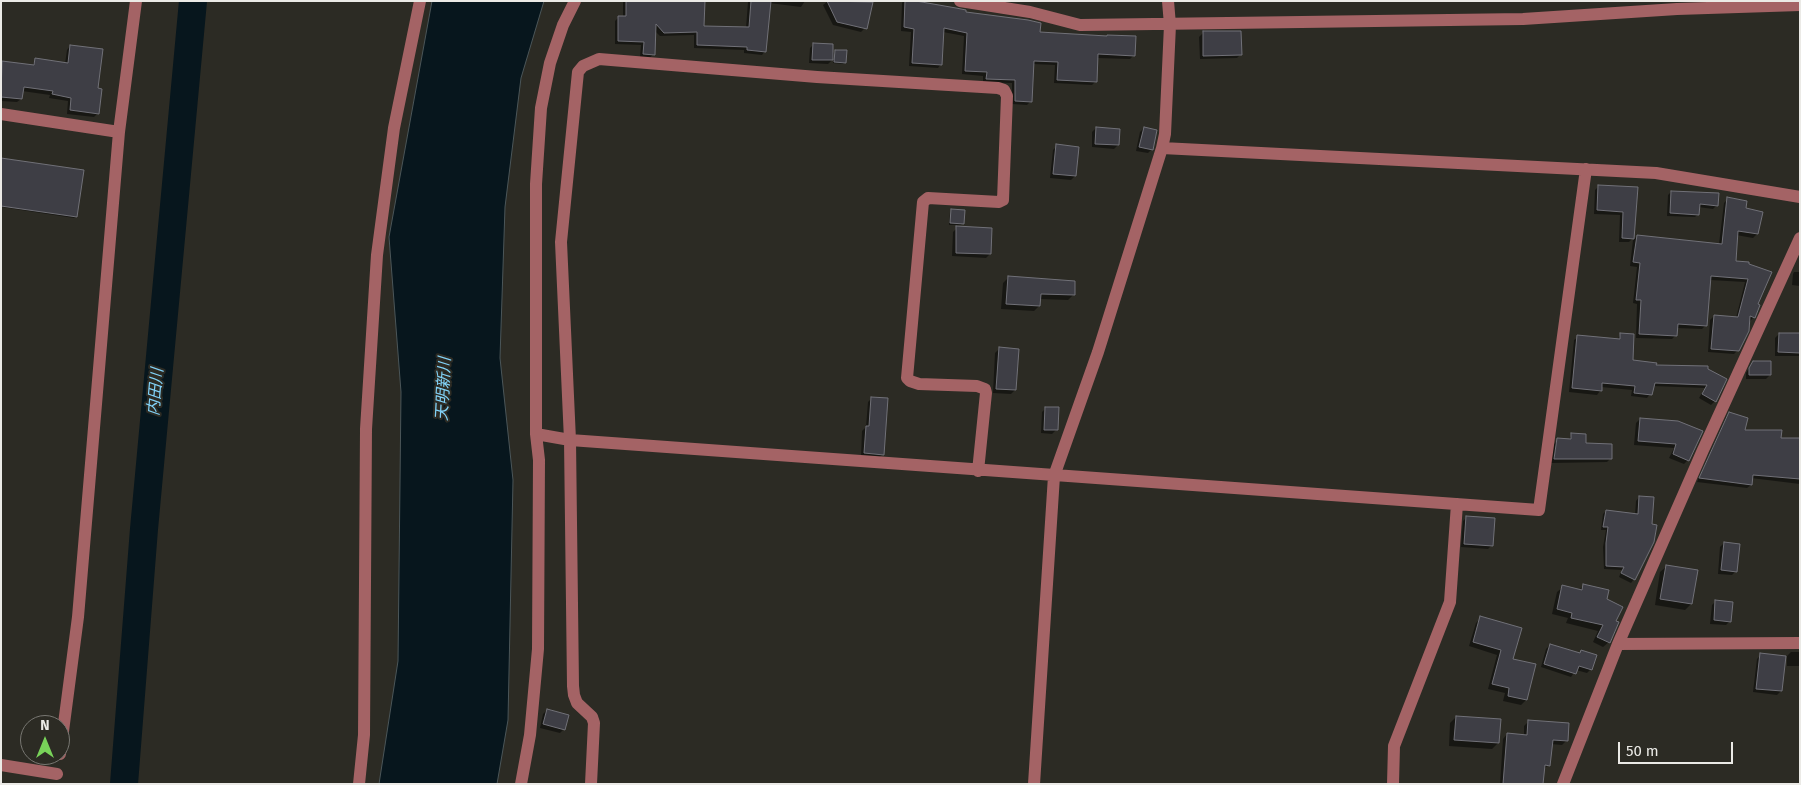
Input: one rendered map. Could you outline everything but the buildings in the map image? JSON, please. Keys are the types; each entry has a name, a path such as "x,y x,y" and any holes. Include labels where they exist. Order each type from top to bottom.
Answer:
{"street":[{"path":"65,715 78,617 119,132 136,1"},
{"path":"359,784 364,736 366,429 377,255 394,128 420,1"},
{"path":"520,784 530,735 538,649 539,460 536,434 536,184 541,108 550,63 563,25 575,1"},
{"path":"960,1 1030,12 1080,25 1523,19 1678,9 1800,5"},
{"path":"1034,784 1054,476 1098,352 1162,148 1165,134 1168,1"},
{"path":"591,784 594,723 592,718 577,703 573,686 570,440 561,242 578,72 583,66 599,59 817,77 998,88 1004,90 1007,96 1003,200 999,202 928,198 922,202 907,378 919,384 977,386 984,389 986,392 978,471"},
{"path":"1,114 119,132"},
{"path":"1162,148 1656,173 1800,197"},
{"path":"536,434 570,440 978,471 1539,510 1586,169"},
{"path":"1563,784 1618,644 1703,450 1794,264 1800,238"},
{"path":"1393,784 1394,746 1450,602 1457,504"},
{"path":"1618,644 1800,643"},
{"path":"1,765 57,779 59,765"}],"water":[{"name":"天明新川","path":"432,1 544,1 521,78 505,207 500,358 513,480 508,720 497,784 379,784 398,661 401,392 389,237"}],"waterway":[{"name":"内田川","path":"124,784 144,529 193,1"}]}
